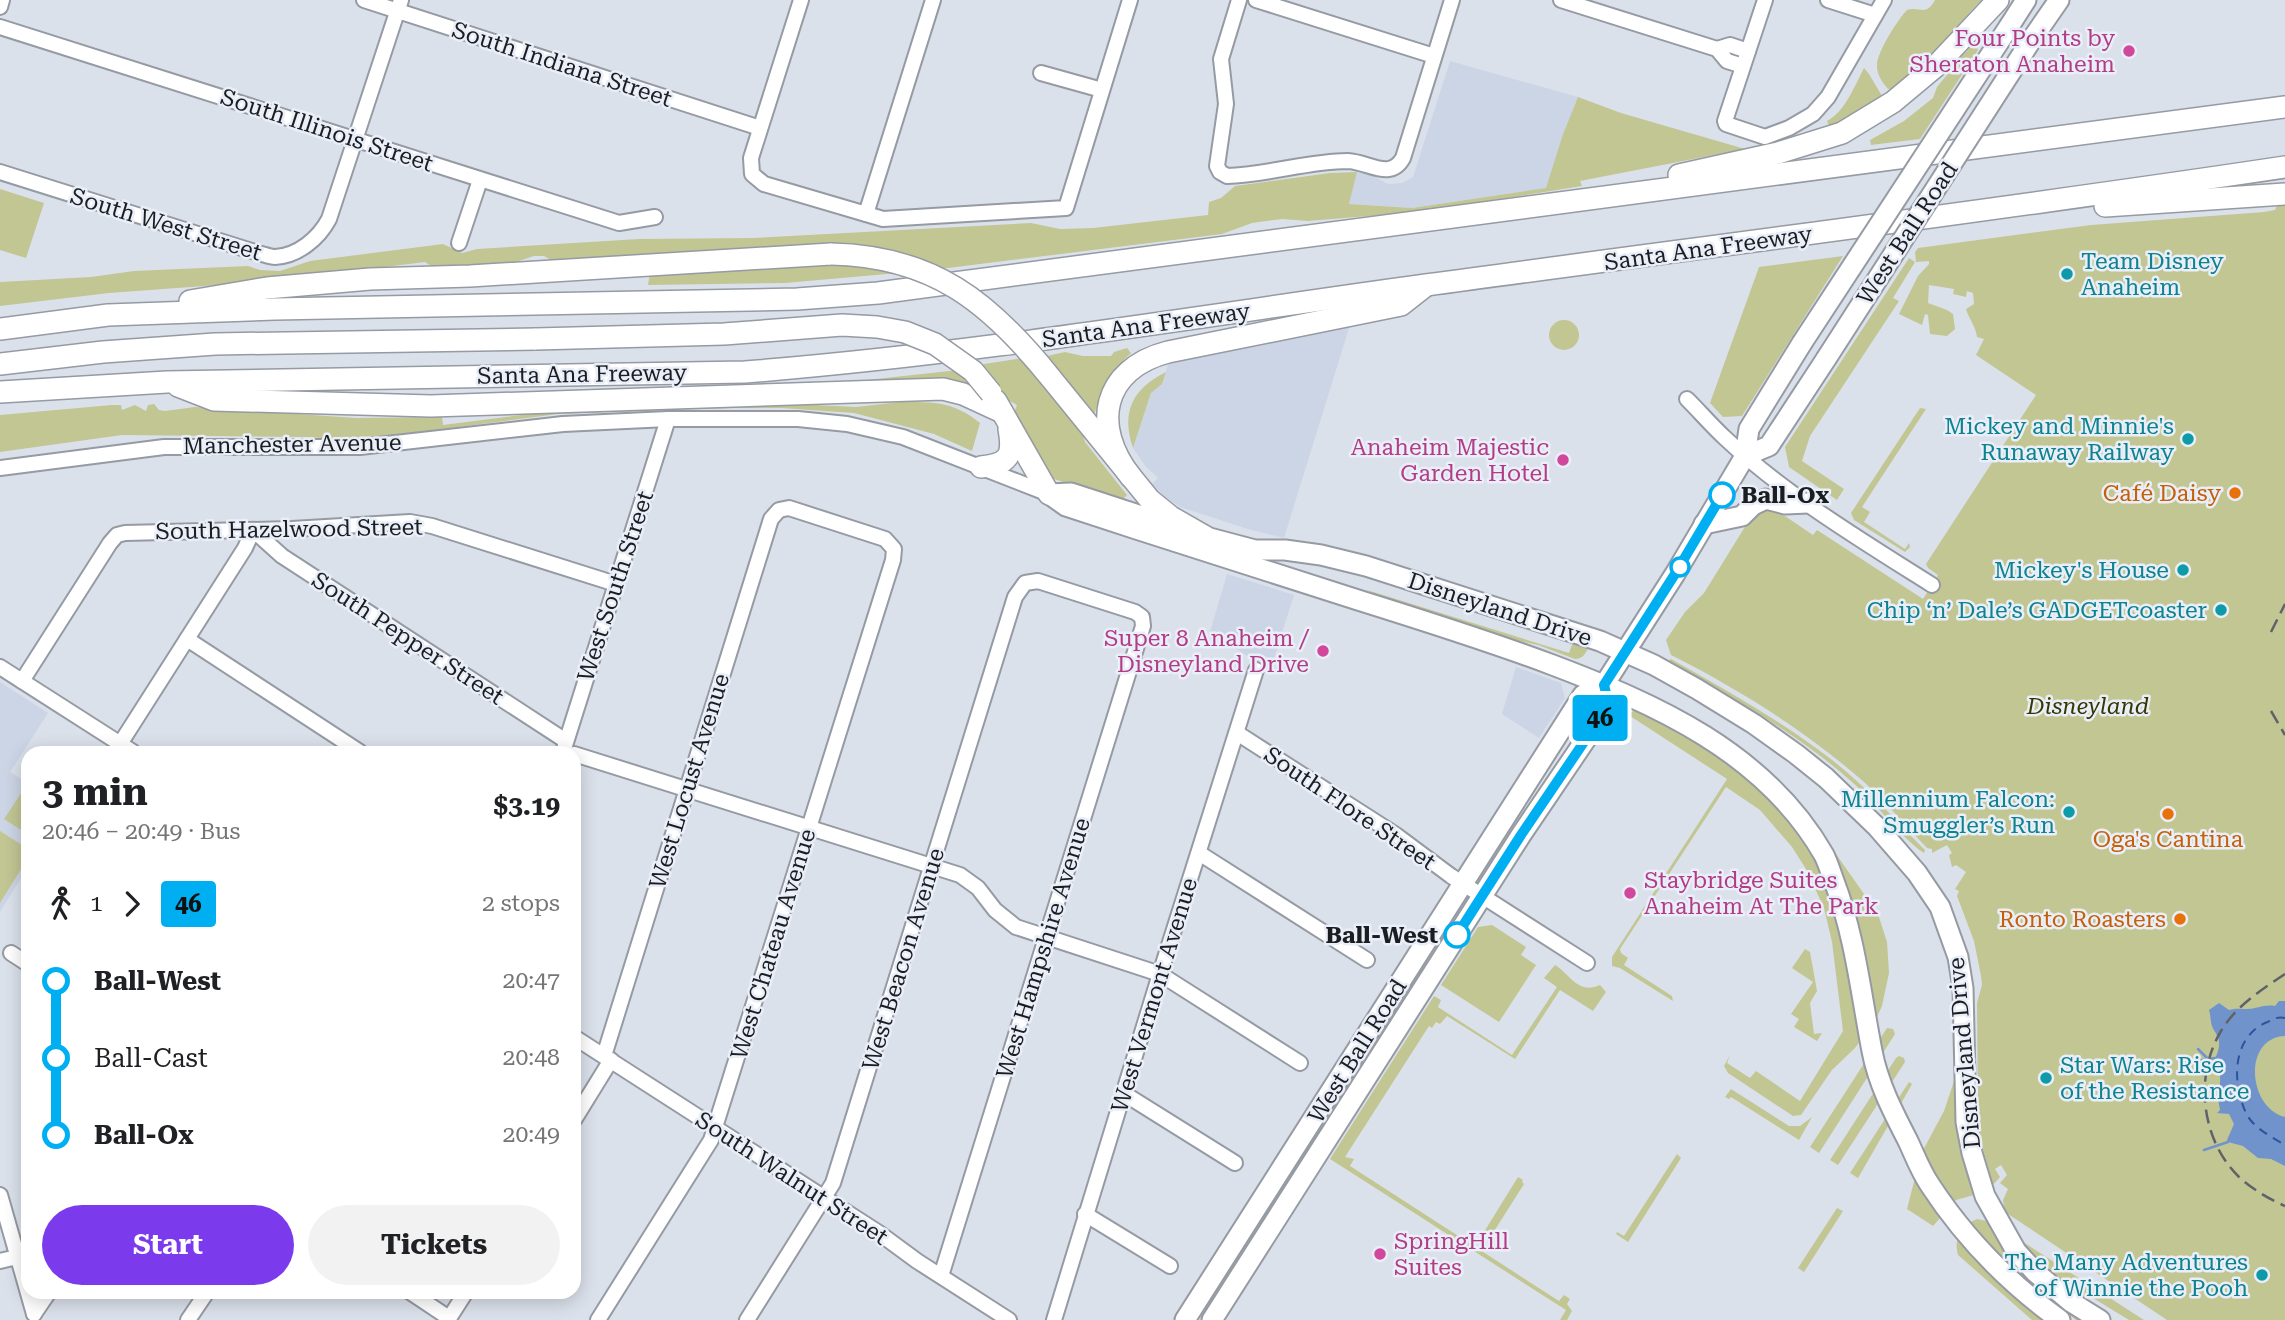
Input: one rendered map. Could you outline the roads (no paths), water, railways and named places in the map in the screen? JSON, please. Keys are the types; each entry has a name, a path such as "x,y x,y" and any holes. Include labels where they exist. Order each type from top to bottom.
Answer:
{"highway":[{"path":"1541,206 1778,153 1842,133 1893,102 1935,67 1998,0"},
{"path":"108,315 275,309 797,299 878,293 2285,107"},
{"name":"Santa Ana Freeway","path":"0,392 167,382 731,372 786,368 928,354 2062,200 2285,167"},
{"path":"2062,200 2102,207 2285,194"},
{"path":"0,329 108,315 267,288 370,279 470,276 850,254 890,261 927,274 960,290 1002,322 1160,509 1206,537"},
{"path":"1131,477 1111,443 1108,417 1113,393 1119,382 1136,364 1168,352 1401,305 1427,285"},
{"path":"0,364 202,344 536,339 724,334 842,325 877,327 905,332 935,344 973,371 992,393 1049,494"},
{"path":"167,382 214,400 431,406 943,389 963,394 1005,418 1013,446 1008,458 998,465 981,467"}],"main road":[{"name":"West Ball Road","path":"1185,1320 1583,695 1604,685 1675,574 1745,456 1749,429 2026,0"},
{"name":"West Ball Road","path":"1745,456 1769,446 2059,0"},
{"name":"Disneyland Drive","path":"1049,494 1072,494 1255,550 1285,550 1356,563 1562,628 1625,652 1697,689 1744,717 1792,751 1859,808 1917,873 1945,918 1958,957 1963,988 1966,1122 1985,1196 2016,1251 2035,1272 2071,1302 2099,1320"},
{"name":"Disneyland Drive","path":"1049,494 1066,506 1443,626 1604,685 1676,719 1728,750 1763,779 1798,818 1825,857 1842,900 1857,956 1873,1057 1881,1084 1891,1111 1928,1183 1965,1232 2019,1287 2060,1320"},
{"path":"1704,524 1742,516 1752,505 1766,499 1785,504 1808,503"},
{"name":"West Ball Road","path":"1212,1320 1482,896 1609,705 1604,685"}],"street":[{"path":"0,7 2,0"},
{"name":"South Indiana Street","path":"365,0 399,5 760,128"},
{"path":"800,0 751,158 752,174 764,184 883,219 1066,208 1129,0"},
{"path":"866,214 933,0"},
{"path":"1239,0 1221,59 1226,104 1223,135 1213,176 1233,176 1347,161 1388,170 1395,168 1403,158 1452,0"},
{"path":"1256,0 1434,56"},
{"path":"1561,0 1717,49 1727,61 1743,66"},
{"path":"1765,0 1725,123 1765,136 1789,128 1813,114 1828,97 1884,0"},
{"path":"1828,0 1875,15"},
{"path":"357,139 399,5"},
{"name":"South Illinois Street","path":"0,27 619,223 655,217"},
{"path":"1717,49 1730,45 1748,51"},
{"path":"1041,73 1102,90"},
{"name":"South West Street","path":"0,172 275,257 309,244 326,226 357,139"},
{"path":"459,243 480,180"},
{"path":"1687,399 1745,456 1808,503 1905,568 1920,568 1932,585"},
{"name":"Disneyland Drive","path":"668,419 798,419 847,424 902,437 1049,494"},
{"name":"Manchester Avenue","path":"0,468 164,447 360,447 554,425 668,419"},
{"name":"West South Street","path":"568,746 668,419"},
{"name":"West Locust Avenue","path":"581,1107 607,1058 769,522 779,510 794,509 879,536 892,545"},
{"name":"South Hazelwood Street","path":"22,681 110,542 121,533 422,523 616,584"},
{"path":"120,744 245,548 253,530"},
{"name":"South Pepper Street","path":"253,530 282,556 561,746"},
{"name":"West Chateau Avenue","path":"598,1320 711,1140 893,560 892,545"},
{"name":"West Beacon Avenue","path":"747,1320 833,1183 1015,597 1025,583 1038,582 1135,612 1143,621"},
{"name":"West Hampshire Avenue","path":"941,1276 1143,621"},
{"path":"187,639 351,746"},
{"path":"0,667 123,746"},
{"name":"West Vermont Avenue","path":"1054,1320 1256,670"},
{"name":"South Flore Street","path":"1237,733 1408,843 1440,869 1587,963"},
{"name":"South Pepper Street","path":"581,755 967,879 1009,922 1024,930 1160,974 1300,1063"},
{"path":"1199,853 1367,960"},
{"path":"11,953 21,959"},
{"name":"South Walnut Street","path":"581,1041 1009,1320"},
{"path":"1124,1093 1235,1163"},
{"path":"0,1195 21,1270"},
{"path":"1085,1214 1170,1266"},
{"path":"0,1262 17,1257"},
{"path":"30,1299 34,1314 44,1299"},
{"path":"188,1320 202,1299"},
{"path":"420,1299 448,1319 461,1299"}],"water":[{"path":"2279,1001 2285,1001 2285,1036 2271,1040 2262,1048 2256,1060 2255,1074 2263,1101 2273,1111 2285,1117 2285,1166 2271,1159 2258,1158 2243,1146 2227,1140 2234,1124 2229,1114 2217,1113 2220,1110 2220,1076 2214,1064 2219,1042 2209,1010 2219,1003 2229,1010 2275,1006"}],"waterway":[{"path":"2198,1049 2207,1058"},
{"path":"2197,1061 2215,1058"},
{"path":"2204,1150 2228,1142"}],"railway":[{"path":"2271,632 2285,604"},
{"path":"2271,711 2285,735"},
{"path":"2285,974 2250,999 2227,1022 2212,1049 2205,1087 2209,1126 2226,1162 2249,1186 2285,1206"}],"place":[{"name":"Four Points by Sheraton Anaheim","path":"2129,51"},
{"name":"Team Disney Anaheim","path":"2067,274"},
{"name":"Mickey and Minnie's Runaway Railway","path":"2188,439"},
{"name":"Anaheim Majestic Garden Hotel","path":"1563,460"},
{"name":"Café Daisy","path":"2235,493"},
{"name":"Ball-Ox","path":"1722,495"},
{"name":"Mickey's House","path":"2183,570"},
{"name":"Chip ‘n’ Dale’s GADGETcoaster","path":"2221,610"},
{"name":"Super 8 Anaheim / Disneyland Drive","path":"1323,651"},
{"name":"Millennium Falcon: Smuggler’s Run","path":"2069,812"},
{"name":"Oga's Cantina","path":"2168,814"},
{"name":"Staybridge Suites Anaheim At The Park","path":"1630,893"},
{"name":"Ronto Roasters","path":"2180,919"},
{"name":"Ball-West","path":"1457,935"},
{"name":"Star Wars: Rise of the Resistance","path":"2046,1078"},
{"name":"SpringHill Suites","path":"1380,1254"},
{"name":"The Many Adventures of Winnie the Pooh","path":"2262,1275"}],"park label":[{"name":"Disneyland","path":"2088,706"}]}
